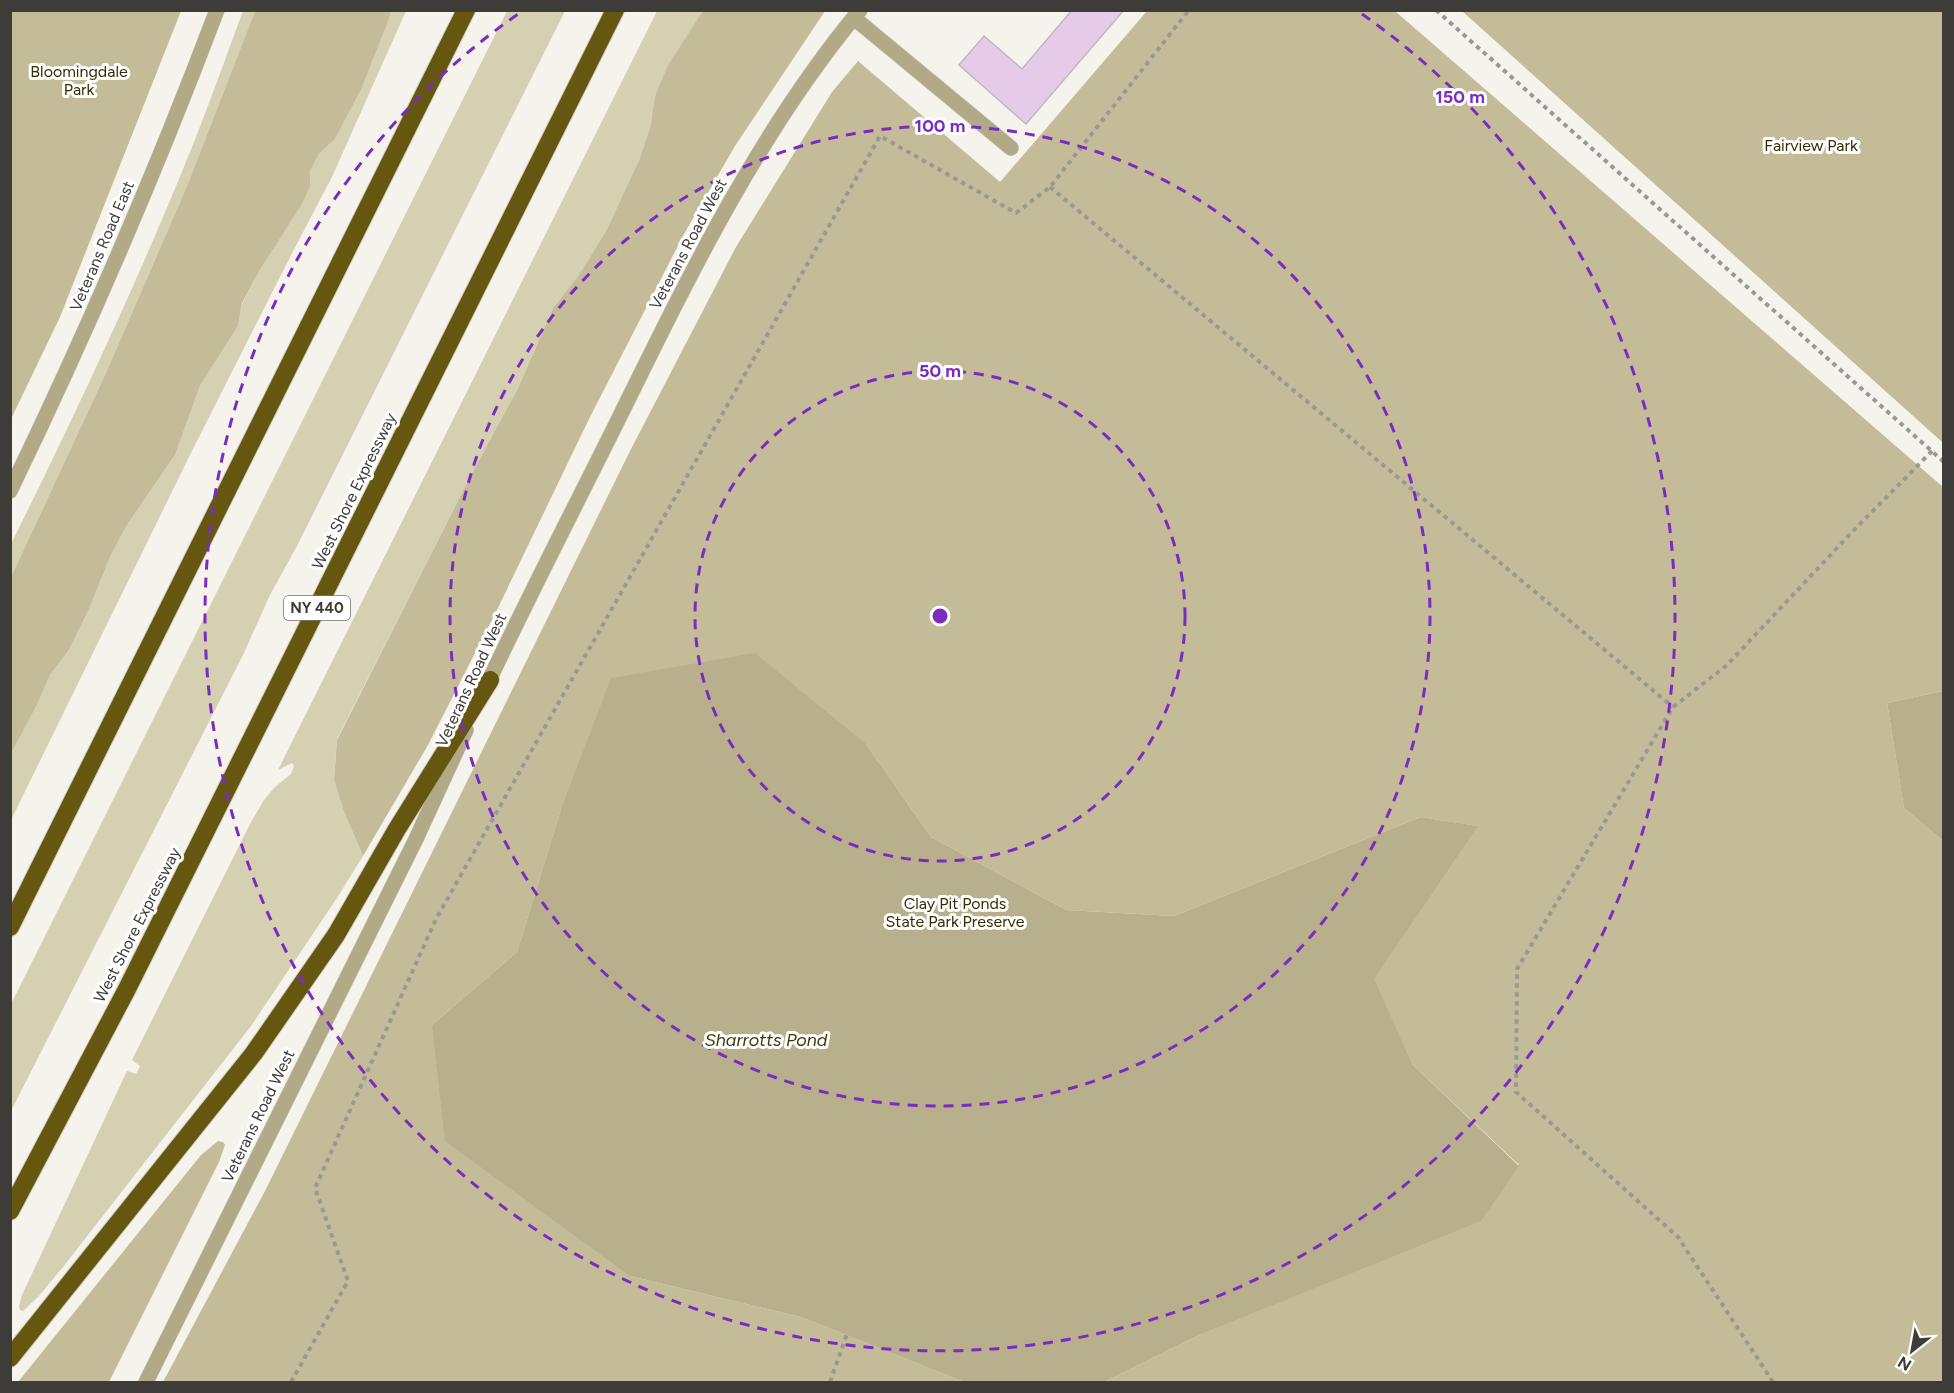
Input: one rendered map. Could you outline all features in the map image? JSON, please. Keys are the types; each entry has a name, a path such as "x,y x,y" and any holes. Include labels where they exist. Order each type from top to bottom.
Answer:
{"highway":[{"path":"10,927 466,10"},
{"name":"West Shore Expressway","path":"10,1211 127,989 615,10"},
{"path":"10,1358 284,1012 336,935 397,829 490,680"}],"street":[{"name":"Veterans Road East","path":"10,491 61,386 110,276 217,10"},
{"path":"857,14 1011,148"},
{"name":"Veterans Road West","path":"146,1383 416,839 490,680 670,314 732,199 794,99 857,14"}],"path":[{"path":"291,1383 348,1281 315,1188 436,919 880,136 1016,213 1050,187 1190,10"},
{"path":"1436,10 1944,462"},
{"path":"1050,187 1673,707"},
{"path":"1773,1383 1678,1237 1516,1092 1517,969 1673,707 1726,666 1932,451"},
{"path":"830,1383 848,1331"}],"shaded area":[{"path":"243,11 255,11 187,186 105,375 11,577 11,544 129,295 194,142"},
{"path":"391,11 406,11 332,177 190,455 11,820 10,753 38,703 50,675 69,650 90,607 110,557 127,525 175,455 200,386 238,326 242,304 260,270 301,206 310,187 310,171 319,154 335,139 361,90"},
{"path":"507,11 565,11 297,546 270,595 243,655 11,1111 11,1004"},
{"path":"657,11 703,11 655,96 650,128 639,160 606,231 578,276 553,308 518,388 472,473 337,739 334,780 344,812 363,856 251,1026 63,1267 39,1296 23,1311 20,1310 22,1295 127,1071 136,1074 140,1066 132,1060 251,822 264,800 291,774 294,766 292,763 278,770"}],"green space":[{"name":"Bloomingdale Park","path":"11,10 181,11 60,317 11,419"},
{"path":"255,11 391,11 361,90 335,139 319,154 310,171 310,187 301,206 260,270 242,303 238,326 200,386 175,455 127,525 110,557 90,607 69,650 50,675 11,753 11,577 105,375 187,186"},
{"path":"703,11 825,11 735,146 684,234 589,419 496,612 428,745 363,856 344,812 334,780 337,740 472,473 518,388 553,308 578,276 606,231 639,160 650,128 655,96 668,65"},
{"path":"1147,11 1395,11 1943,487 1943,691 1887,703 1904,808 1943,841 1943,1382 1104,1382 1201,1334 1519,1165 1413,1065 1373,979 1477,826 1421,817 1174,916 1066,910 931,837 866,744 561,809 517,952 432,1025 630,1276 801,1317 964,1382 163,1382 266,1189 630,451 736,247 832,92 858,61 1000,182"},
{"name":"Fairview Park","path":"1462,11 1943,11 1943,443 1941,441"},
{"path":"218,1141 225,1145 219,1162 109,1382 18,1382 201,1155"}],"water":[{"name":"Sharrotts Pond","path":"755,653 866,744 931,837 1066,910 1174,916 1421,817 1478,826 1374,979 1413,1065 1519,1166 1481,1221 1201,1334 1104,1382 964,1382 801,1317 630,1276 445,1141 432,1025 517,952 561,809 611,678"},
{"path":"1944,691 1943,841 1904,808 1887,703"}],"building":[{"path":"1072,10 1124,10 1026,124 959,65 984,36 1022,69"}],"park label":[{"name":"Clay Pit Ponds State Park Preserve","path":"955,912"}]}
